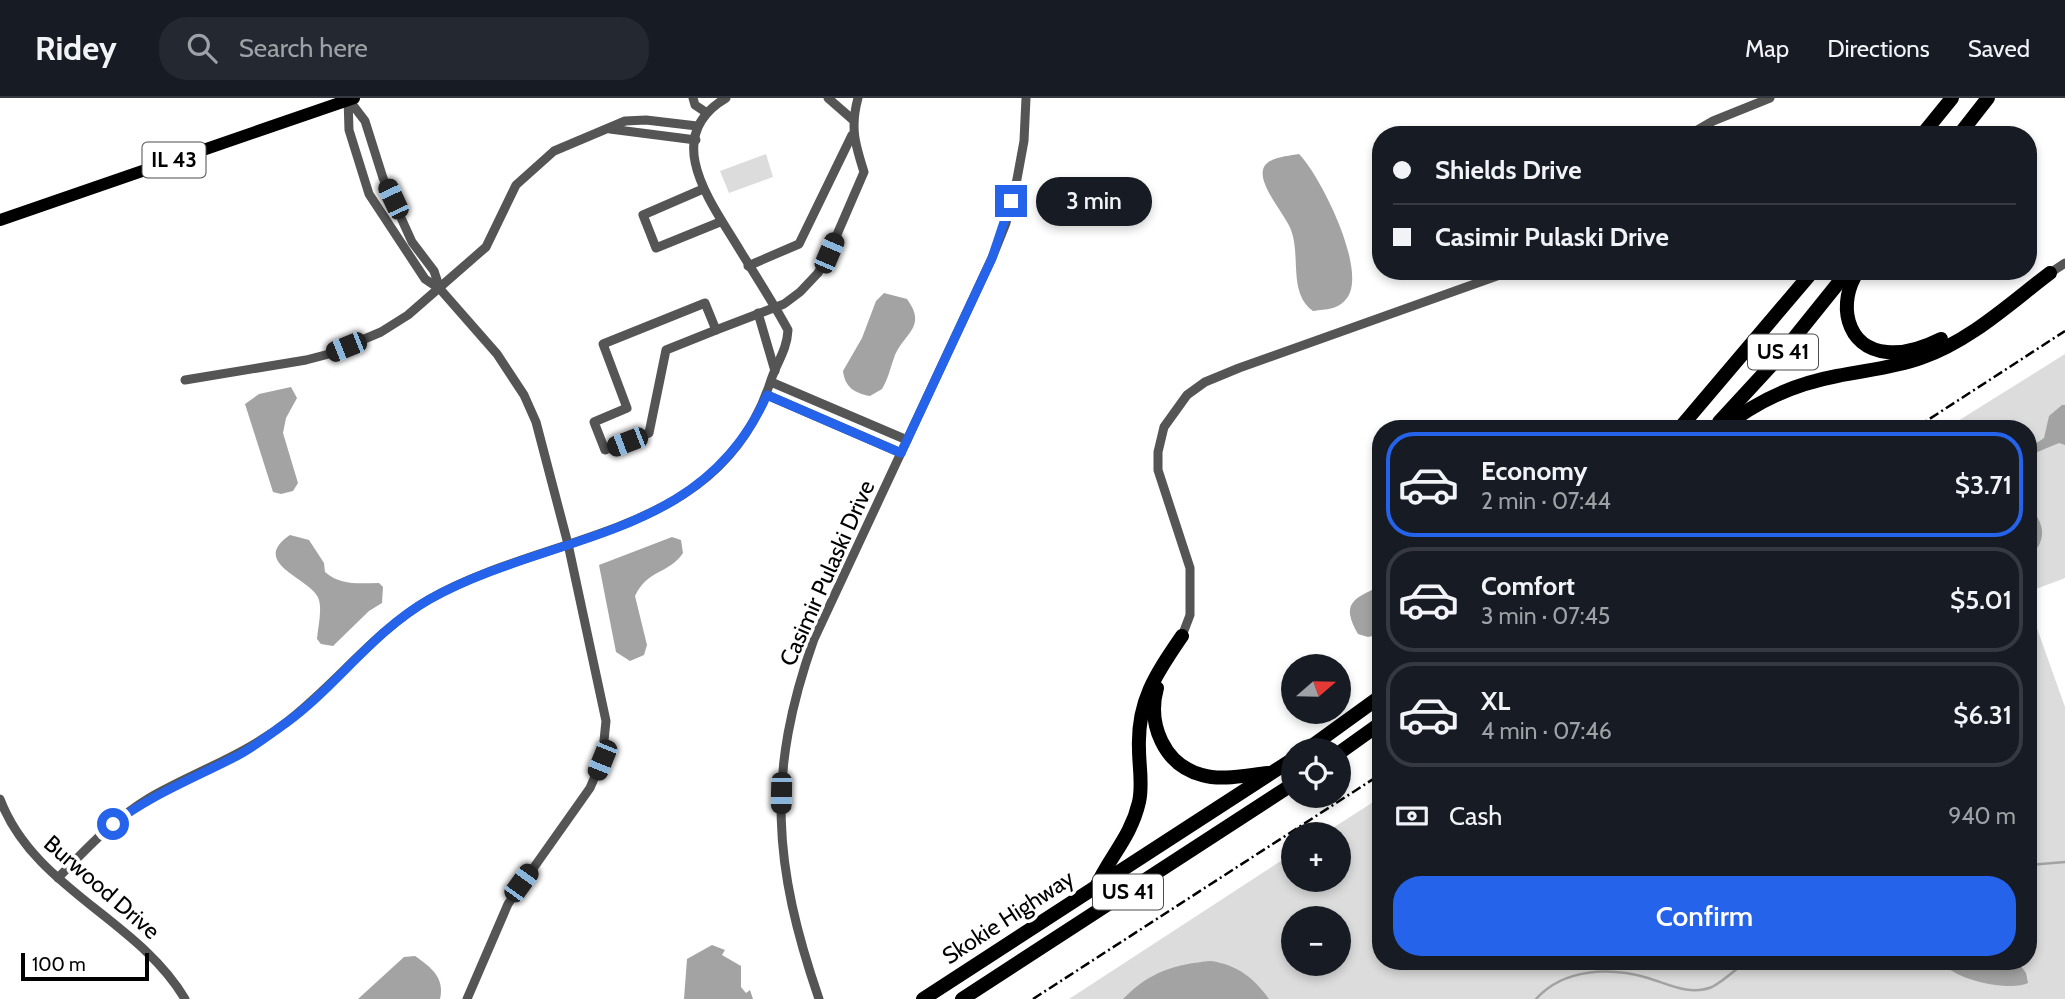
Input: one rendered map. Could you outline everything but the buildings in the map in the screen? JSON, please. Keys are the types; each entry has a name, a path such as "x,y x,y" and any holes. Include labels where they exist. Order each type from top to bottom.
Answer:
{"highway":[{"path":"1929,126 1952,98"},
{"path":"1966,126 1988,98"},
{"path":"1854,280 1844,299 1847,317 1855,333 1868,345 1885,352 1903,352 1931,344 2050,273"},
{"path":"1735,420 1757,404 1802,385 1891,368 1951,345 1975,331 2050,273"},
{"name":"US 41","path":"1687,420 1805,280"},
{"name":"US 41","path":"1722,420 1778,358 1841,280"},
{"path":"1182,636 1156,690 1153,707 1156,727 1171,757 1203,776 1272,773"},
{"path":"1096,887 1105,865 1132,828 1142,783 1139,747 1141,714 1151,681 1182,636"},
{"path":"1323,738 1372,703"},
{"path":"1351,745 1372,730"},
{"name":"Skokie Highway","path":"923,999 1281,767"},
{"name":"Skokie Highway","path":"962,999 1281,792"}],"main road":[{"name":"IL 43","path":"0,220 350,99"}],"street":[{"path":"693,98 695,105 707,113"},
{"path":"58,878 106,830 135,807 240,755 290,720 386,630 428,600 568,544 638,521 692,490 716,470 736,445 767,395 787,346 789,330 720,222 703,189 694,156 697,126 707,113 726,98"},
{"path":"828,98 852,119"},
{"path":"716,330 705,303 603,344 627,408 594,422 605,450 649,433 666,350 784,304 818,273 864,172 852,135 852,119 859,98"},
{"name":"Casimir Pulaski Drive","path":"819,999 799,940 784,864 781,804 787,735 794,700 814,639 1006,223 1024,141 1026,98"},
{"path":"1704,126 1770,98"},
{"path":"350,99 365,121 383,177 412,242 434,271 440,289"},
{"path":"350,99 349,130 369,194 425,279 440,289 497,354 524,395 547,458 606,720 604,752 580,806 544,851 508,904 467,999"},
{"path":"638,120 638,134"},
{"path":"185,380 329,354 381,332 408,315 486,247 516,185 554,150 625,121 697,126"},
{"path":"610,129 696,139"},
{"path":"748,266 799,244 852,135"},
{"path":"703,189 643,215 656,248 720,222"},
{"path":"2050,273 2065,263"},
{"path":"1182,636 1189,615 1189,568 1158,470 1164,427 1187,395 1205,382 1239,368 1486,280"},
{"path":"758,313 775,371"},
{"path":"771,382 907,440"},
{"path":"767,395 901,453"},
{"name":"Burwood Drive","path":"0,799 17,836 58,878 153,956 173,979 185,999"}],"shaded area":[{"path":"766,154 773,177 729,193 720,171"},
{"path":"1299,154 1329,201 1347,246 1351,267 1352,285 1347,298 1340,305 1328,309 1313,311 1300,294 1291,230 1264,181 1264,167 1270,161"},
{"path":"884,293 907,299 915,317 912,330 898,349 882,389 870,396 851,388 843,371 862,338 876,301"},
{"path":"2065,354 2065,578 2037,589 2037,420 1959,420"},
{"path":"291,387 297,398 286,418 283,433 298,483 293,491 281,494 273,492 245,404 259,394"},
{"path":"2065,405 2065,445 2059,443 2037,452 2037,443 2044,438 2049,416"},
{"path":"2037,517 2042,529 2037,547"},
{"path":"290,535 309,540 324,563 325,572 337,580 379,583 383,587 382,603 369,611 333,646 321,644 317,639 320,609 315,592 279,563 276,554 279,545"},
{"path":"672,537 681,540 683,553 671,565 646,581 635,596 647,645 644,655 630,661 616,652 599,565"},
{"path":"1372,590 1372,636 1368,637 1358,634 1350,615 1353,603"},
{"path":"2037,628 2065,707 2065,999 1069,999 1281,861 1281,892 1351,892 1351,822 1342,822 1372,803 1372,970 2037,970"},
{"path":"712,945 725,950 722,955 741,966 741,987 746,993 750,990 753,999 684,999 687,959"},
{"path":"415,956 439,979 440,999 358,999 404,957"},
{"path":"1211,961 1244,973 1269,999 1123,999 1143,982 1163,971 1186,964"},
{"path":"1951,970 2024,970 2028,983 1996,985"}],"waterway":[{"path":"2037,864 2065,862"},
{"path":"1536,999 1560,981 1588,973 1633,974 1679,988 1696,990 1712,987 1735,970"}],"railway":[{"path":"1928,420 2065,331"},
{"path":"1033,999 1372,780"}],"route":[{"path":"113,824 150,798 234,758 290,720 386,630 428,600 449,589 568,544 638,521 675,502 716,470 736,445 767,395 901,453 992,258 1006,223 1011,201"}]}
